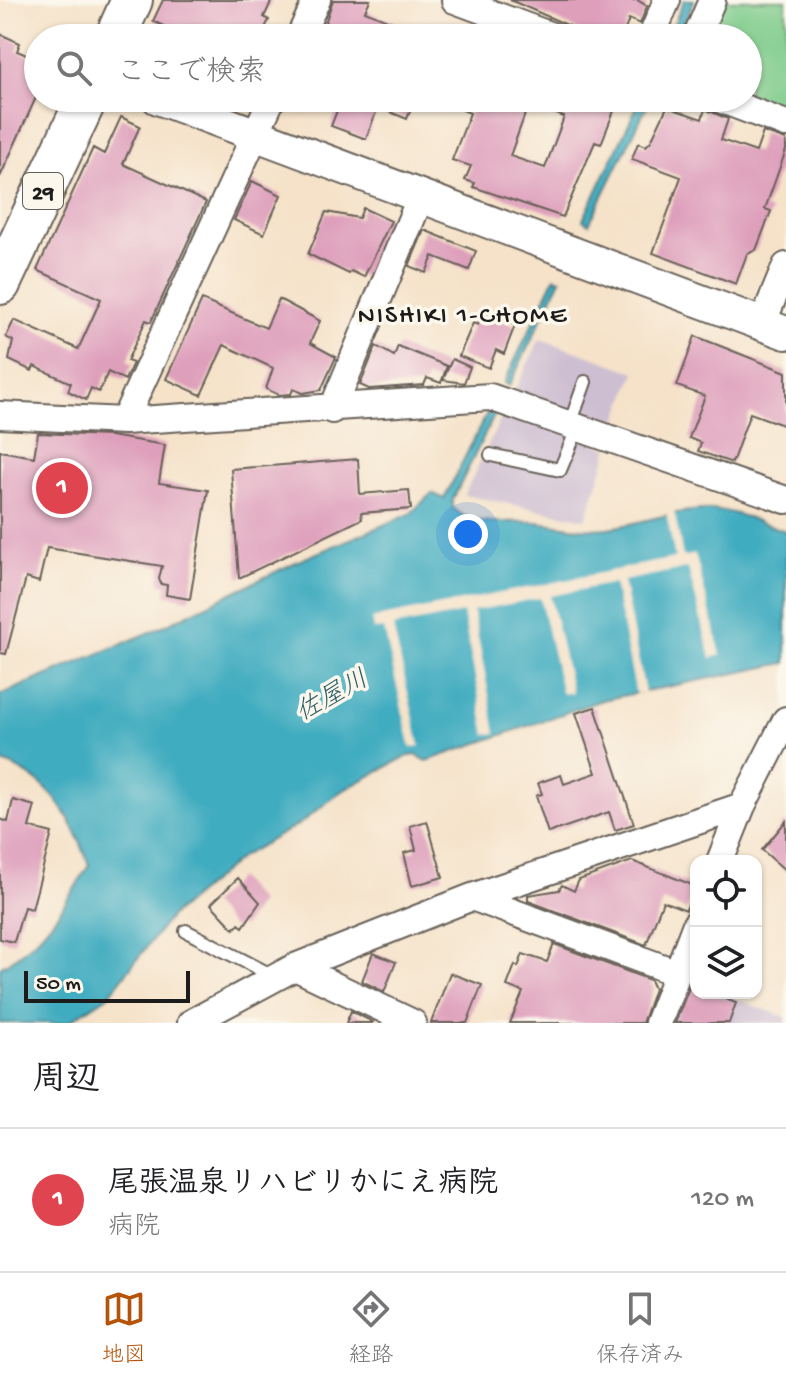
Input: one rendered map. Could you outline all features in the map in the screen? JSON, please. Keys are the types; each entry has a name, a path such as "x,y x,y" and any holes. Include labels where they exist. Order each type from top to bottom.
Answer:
{"main road":[{"path":"121,24 132,0"},
{"name":"29","path":"0,284 80,112"}],"street":[{"path":"306,24 317,0"},
{"path":"455,0 501,8 531,24"},
{"path":"657,24 667,0"},
{"path":"702,24 712,0"},
{"path":"196,112 774,329 786,266"},
{"path":"124,421 265,112"},
{"path":"754,112 786,124"},
{"path":"332,410 421,196"},
{"path":"0,415 124,421 332,410 490,397 786,500"},
{"path":"722,855 742,806 786,720"},
{"path":"191,1023 286,972 472,897 742,806"},
{"path":"472,897 677,973"},
{"path":"658,1023 695,927"},
{"path":"286,972 413,1023"}],"lane":[{"path":"491,455 560,470 585,382"},
{"path":"186,931 286,972"}],"shaded area":[{"path":"540,339 635,372 614,429 513,394"},
{"path":"504,412 609,448 586,519 464,495"},
{"path":"686,982 690,983 690,999 735,999 786,1017 786,1023 670,1023"}],"green space":[{"path":"725,0 786,0 786,112 762,103 762,24 715,24"}],"water":[{"path":"684,0 694,0 684,24 674,24"},
{"path":"634,112 644,112 589,224 583,220"},
{"path":"555,277 561,279 509,386 504,383"},
{"name":"佐屋川","path":"489,409 496,412 453,499 453,508 470,518 598,529 710,510 739,515 786,531 786,663 602,700 427,761 416,755 405,757 340,792 301,823 241,857 171,916 109,995 67,1023 0,1023 0,967 40,935 62,908 89,865 67,816 47,789 0,761 0,695 153,631 298,561 410,514 432,493 444,499"}],"pier":[{"path":"674,510 683,557 695,554 721,655 711,658 688,568 623,581 645,693 636,694 614,583 550,596 572,692 562,694 540,598 473,611 496,733 486,735 463,613 393,627 420,746 411,748 384,629 374,630 372,619 675,558 666,512"}],"building":[{"path":"163,0 272,0 264,17 269,20 267,24 159,24 153,21"},
{"path":"333,0 370,0 365,11 397,24 325,24"},
{"path":"510,0 637,0 647,6 640,24 629,19 627,24 565,24"},
{"path":"0,34 20,43 17,51 24,54 24,112 29,112 0,177"},
{"path":"336,112 376,112 366,139 331,126"},
{"path":"390,112 410,112 407,119"},
{"path":"468,112 526,112 510,156 545,168 564,117 552,112 614,112 601,144 595,142 563,217 473,187 475,183 465,180 471,166 452,160 470,113"},
{"path":"665,112 682,112 702,119 704,112 712,112 728,119 721,140 756,152 763,132 786,140 786,150 765,209 771,211 756,250 747,254 736,284 653,253 681,177 632,159 638,143 646,146"},
{"path":"121,117 140,126 123,164 206,202 151,322 146,320 127,361 133,363 125,380 108,372 99,392 91,388 86,400 68,391 71,383 34,366 32,371 9,360 13,341 6,337 14,320 78,349 101,299 37,270 93,148 104,154"},
{"path":"252,181 281,195 264,234 234,220"},
{"path":"363,208 391,221 364,277 351,271 349,274 308,254 326,212 359,218"},
{"path":"424,230 476,251 469,270 433,256 426,273 409,266"},
{"path":"279,299 320,321 310,343 336,357 321,390 303,393 293,389 291,394 279,395 266,389 273,368 224,345 201,395 166,379 202,300 266,328"},
{"path":"483,313 515,325 504,354 496,350 489,368 459,356 473,323 478,325"},
{"path":"695,336 786,372 786,426 750,413 732,463 698,451 701,443 689,438 705,396 677,386"},
{"path":"376,346 394,356 398,346 447,366 441,383 427,378 424,385 369,389 360,385"},
{"path":"452,359 470,367 464,383 443,380"},
{"path":"38,433 110,436 165,445 159,483 208,490 190,599 166,595 167,585 161,584 159,579 162,566 47,548 39,582 26,578 6,654 0,653 0,451 34,457"},
{"path":"358,459 360,494 409,490 411,509 361,513 362,519 239,578 231,469"},
{"path":"595,707 634,824 615,830 609,812 548,833 536,796 542,794 538,783 561,775 564,784 596,773 576,713"},
{"path":"13,800 35,806 29,827 52,833 32,909 24,907 14,942 0,939 0,819 8,822"},
{"path":"427,821 443,877 412,886 404,853 416,850 410,826"},
{"path":"786,821 786,871 762,850"},
{"path":"632,861 690,884 690,899 686,910 663,901 646,945 528,901 528,895 559,890 562,885 574,891 579,880"},
{"path":"238,878 260,902 243,927 239,924 234,929 211,904"},
{"path":"554,944 650,980 654,989 642,1023 510,1023 523,992 507,986 515,965 518,967 523,954 547,962"},
{"path":"373,953 396,962 384,992 362,981"},
{"path":"450,973 482,985 467,1023 431,1023"},
{"path":"690,985 690,999 726,999 736,1003 729,1023 675,1023"},
{"path":"351,1011 373,1022 346,1023"}],"place":[{"name":"尾張温泉リハビリかにえ病院","path":"62,488"}],"district":[{"name":"NISHIKI 1-CHOME","path":"463,313"}]}
